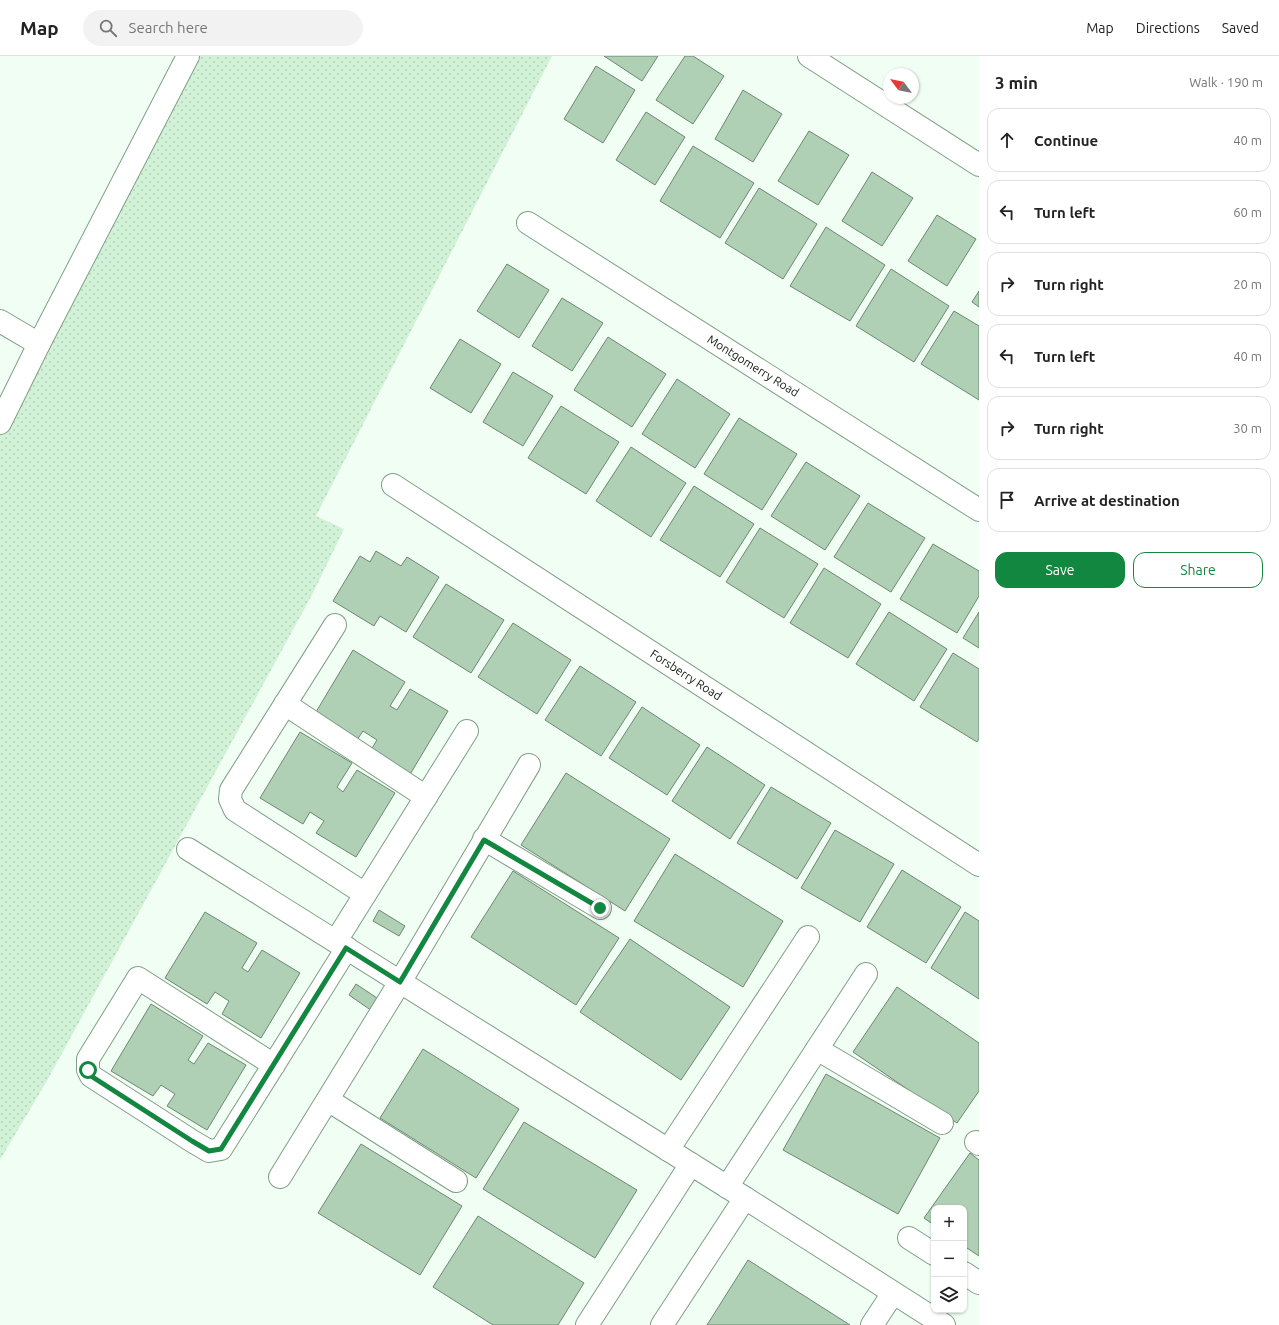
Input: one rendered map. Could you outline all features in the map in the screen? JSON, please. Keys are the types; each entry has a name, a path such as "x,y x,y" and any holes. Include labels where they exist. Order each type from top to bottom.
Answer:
{"street":[{"path":"0,423 39,344 188,56"},
{"path":"809,56 979,165"},
{"name":"Montgomerry Road","path":"528,223 979,510"},
{"path":"0,321 39,344"},
{"name":"Forsberry Road","path":"393,485 979,865"},
{"path":"335,625 231,790 230,799 235,810 365,894"},
{"path":"285,704 426,797"},
{"path":"274,1065 138,978 88,1059 88,1070 91,1076 209,1151 221,1149 274,1065 341,945 365,894 467,731"},
{"path":"280,1177 400,982 529,765"},
{"path":"484,840 600,908"},
{"path":"188,848 736,1192 944,1325"},
{"path":"668,1150 808,937"},
{"path":"671,1322 736,1192 817,1049 866,974"},
{"path":"817,1049 942,1123"},
{"path":"328,1100 456,1180"},
{"path":"587,1325 691,1164"},
{"path":"909,1238 931,1252"},
{"path":"967,1275 979,1283"},
{"path":"872,1325 893,1293"}],"green space":[{"path":"190,56 552,56 316,516 344,529 313,593 48,1079 0,1160 0,433"}],"building":[{"path":"604,56 658,56 642,81"},
{"path":"685,56 693,56 724,76 693,124 656,100"},
{"path":"596,66 635,90 603,143 564,119"},
{"path":"743,90 782,114 753,162 715,139"},
{"path":"646,112 685,137 655,185 616,160"},
{"path":"809,131 849,155 818,205 778,181"},
{"path":"693,146 754,183 720,238 660,201"},
{"path":"872,172 913,198 882,246 842,221"},
{"path":"759,188 817,224 783,279 725,243"},
{"path":"937,215 976,239 947,286 908,261"},
{"path":"826,227 885,265 850,321 790,286"},
{"path":"507,264 549,290 519,338 477,311"},
{"path":"891,269 949,306 914,362 856,326"},
{"path":"979,291 979,307 972,302"},
{"path":"562,298 603,323 572,371 532,346"},
{"path":"954,311 979,326 979,400 921,364"},
{"path":"608,337 666,374 632,427 574,390"},
{"path":"460,339 501,364 471,413 430,388"},
{"path":"513,372 553,396 523,446 483,422"},
{"path":"677,379 730,414 695,468 642,434"},
{"path":"561,406 619,442 586,494 528,458"},
{"path":"739,418 797,454 762,510 704,474"},
{"path":"631,447 686,483 651,537 596,501"},
{"path":"806,462 860,496 825,550 771,516"},
{"path":"694,486 754,524 720,577 660,540"},
{"path":"868,503 925,538 891,592 834,557"},
{"path":"760,528 818,564 784,618 726,582"},
{"path":"933,544 979,571 979,596 957,633 900,599"},
{"path":"376,551 401,566 407,557 439,577 406,632 380,616 374,626 333,601 360,556 370,562"},
{"path":"824,568 881,604 848,658 790,623"},
{"path":"446,584 504,620 471,673 413,637"},
{"path":"889,612 947,649 914,701 856,664"},
{"path":"979,612 979,648 963,638"},
{"path":"513,623 571,660 537,714 478,677"},
{"path":"353,650 405,682 390,706 397,710 410,689 448,711 409,776 369,753 377,740 363,731 355,743 313,717"},
{"path":"953,653 979,669 979,739 977,742 920,707"},
{"path":"580,666 636,702 601,756 545,720"},
{"path":"642,707 700,745 667,795 609,758"},
{"path":"300,732 352,763 337,787 343,792 357,770 395,793 356,857 316,833 324,821 310,812 303,824 260,798"},
{"path":"707,747 765,785 730,839 672,801"},
{"path":"566,773 670,839 625,911 521,845"},
{"path":"771,787 831,823 797,879 737,843"},
{"path":"835,830 894,864 860,922 801,888"},
{"path":"675,854 783,921 743,987 634,921"},
{"path":"902,870 961,907 926,963 867,927"},
{"path":"513,871 619,938 576,1005 471,937"},
{"path":"379,910 405,926 399,936 373,921"},
{"path":"205,912 257,943 242,968 248,972 262,950 300,973 261,1038 222,1014 229,1001 215,992 207,1004 165,978"},
{"path":"965,912 979,921 979,999 931,968"},
{"path":"630,939 730,1007 681,1080 580,1012"},
{"path":"356,984 380,1000 372,1011 349,995"},
{"path":"897,987 979,1043 979,1091 957,1123 853,1052"},
{"path":"151,1004 203,1036 188,1060 194,1064 208,1043 246,1065 207,1130 167,1106 175,1094 161,1085 153,1096 111,1071"},
{"path":"423,1049 519,1109 476,1178 380,1118"},
{"path":"826,1074 940,1138 898,1214 783,1150"},
{"path":"524,1122 637,1190 595,1258 483,1189"},
{"path":"361,1144 462,1206 420,1275 318,1213"},
{"path":"970,1153 979,1160 979,1256 967,1248 967,1205 933,1205"},
{"path":"931,1208 931,1223 924,1218"},
{"path":"478,1216 584,1283 558,1325 493,1325 433,1287"},
{"path":"748,1260 850,1325 707,1325"}],"route":[{"path":"88,1070 91,1076 192,1141 209,1151 221,1149 346,948 400,982 484,840 600,908"}]}
